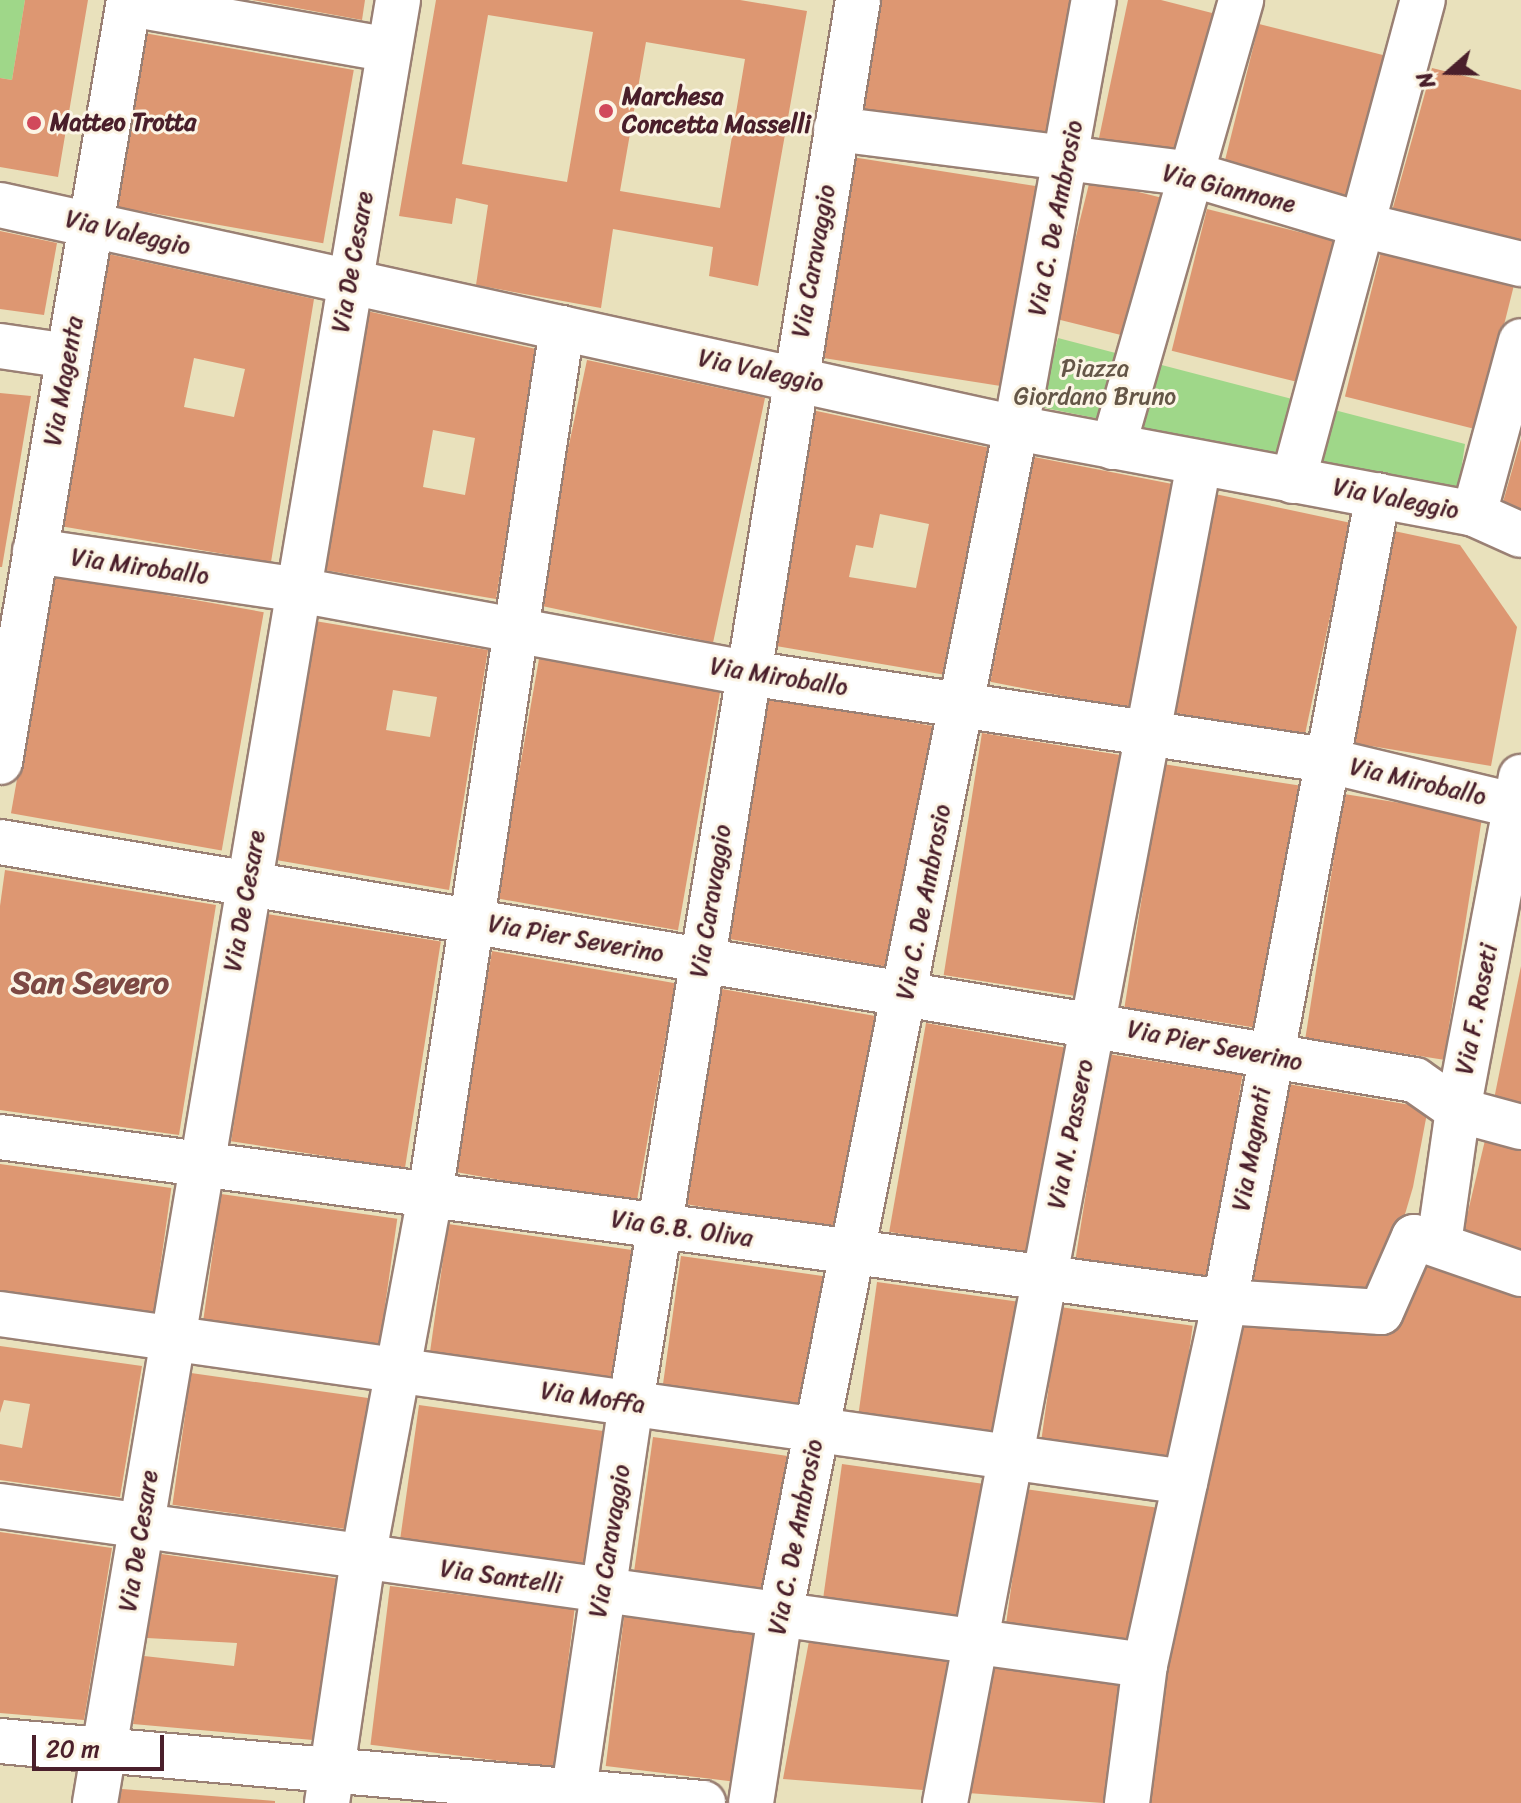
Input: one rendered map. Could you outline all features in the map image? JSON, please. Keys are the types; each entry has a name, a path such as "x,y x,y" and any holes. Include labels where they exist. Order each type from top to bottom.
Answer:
{"street":[{"name":"Via De Cesare","path":"95,1803 143,1528 169,1338 398,0"},
{"name":"Via Caravaggio","path":"573,1798 631,1403 794,378 858,0"},
{"name":"Via C. De Ambrosio","path":"751,1803 780,1615 856,1252 1068,158 1094,0"},
{"path":"1113,447 1241,0"},
{"path":"1293,481 1423,0"},
{"path":"129,2 389,50"},
{"name":"Via Magenta","path":"0,762 10,640 35,551 129,2"},
{"name":"Via Giannone","path":"836,129 1191,174 1362,225 1521,264"},
{"name":"Via Valeggio","path":"0,205 349,285 562,328 1016,428 1474,514 1521,535"},
{"path":"329,1786 363,1558 400,1371 430,1195 562,328"},
{"path":"1474,514 1521,341"},
{"path":"0,346 68,356"},
{"name":"Via N. Passero","path":"945,1803 979,1642 1008,1457 1199,464"},
{"name":"Via Magnati","path":"1127,1803 1145,1665 1225,1302 1325,760 1378,495"},
{"name":"Via Miroballo","path":"35,551 298,590 748,673 1325,760 1519,796"},
{"name":"Via F. Roseti","path":"1439,1243 1458,1110 1519,796"},
{"name":"Via Pier Severino","path":"0,842 248,881 702,962 906,992 1092,1023 1269,1058 1415,1080 1458,1110 1521,1127"},
{"name":"Via G.B. Oliva","path":"0,1137 1225,1302 1381,1312 1414,1237 1439,1243"},
{"path":"1439,1243 1521,1274"},
{"name":"Via Moffa","path":"0,1314 1185,1482"},
{"name":"Via Santelli","path":"0,1506 1145,1665"},
{"path":"0,1741 102,1752 329,1786 703,1803"}],"green space":[{"path":"0,0 25,0 12,80 0,78"},
{"name":"Piazza Giordano Bruno","path":"1058,338 1465,444 1458,491 1040,407"}],"building":[{"name":"Matteo Trotta","path":"25,0 88,0 58,177 0,167 0,78 12,80"},
{"path":"252,0 365,0 362,20"},
{"name":"Marchesa Concetta Masselli","path":"436,0 740,0 807,11 758,286 709,276 713,247 613,229 601,308 476,285 488,205 456,198 452,224 399,216","holes":["488,15 593,32 567,182 462,164","646,42 745,59 720,208 620,191"]},
{"path":"876,0 1075,0 1048,144 859,109"},
{"path":"1128,0 1161,0 1216,14 1178,157 1099,138"},
{"path":"1259,24 1393,57 1357,203 1223,170"},
{"path":"144,33 354,70 323,243 113,206"},
{"path":"1432,68 1521,90 1521,243 1392,211"},
{"path":"852,157 1039,187 1007,387 820,358"},
{"path":"1090,180 1166,199 1131,338 1055,319"},
{"path":"1207,209 1339,242 1304,384 1172,351"},
{"path":"0,231 57,243 44,315 0,309"},
{"path":"1381,252 1514,285 1478,430 1345,397"},
{"path":"104,253 314,299 271,562 60,526","holes":["194,358 245,369 234,417 184,407"]},
{"path":"367,311 536,349 496,599 324,570","holes":["433,430 475,438 465,495 423,487"]},
{"path":"587,360 765,398 713,642 535,605"},
{"path":"0,393 31,396 2,567 0,567"},
{"path":"812,410 990,448 946,675 776,646","holes":["880,514 929,524 916,588 849,577 856,545 873,548"]},
{"path":"1521,439 1521,520 1499,516"},
{"path":"1034,457 1172,484 1129,709 990,682"},
{"path":"1215,494 1350,523 1304,740 1169,711"},
{"path":"1394,531 1460,545 1517,627 1491,766 1353,743"},
{"path":"53,575 264,612 222,850 11,813"},
{"path":"315,621 488,650 449,890 276,860","holes":["393,690 437,697 430,737 386,730"]},
{"path":"539,659 720,691 678,930 497,898"},
{"path":"768,697 935,727 893,968 725,938"},
{"path":"982,733 1120,755 1082,997 944,975"},
{"path":"1163,764 1299,786 1261,1029 1125,1007"},
{"path":"1344,794 1482,816 1444,1060 1305,1038"},
{"path":"5,870 216,905 179,1135 0,1110 0,906"},
{"path":"267,914 441,942 405,1169 231,1141"},
{"path":"492,951 675,983 636,1204 453,1172"},
{"path":"1521,966 1521,1111 1493,1104"},
{"path":"722,989 880,1017 842,1231 684,1204"},
{"path":"926,1023 1066,1048 1029,1256 889,1232"},
{"path":"1108,1054 1242,1075 1210,1279 1076,1257"},
{"path":"1288,1084 1428,1108 1413,1187 1380,1299 1251,1281"},
{"path":"1486,1136 1521,1145 1521,1263 1461,1241"},
{"path":"0,1164 171,1188 153,1319 0,1297"},
{"path":"221,1194 397,1219 379,1349 203,1325"},
{"path":"448,1224 632,1250 614,1383 429,1357"},
{"path":"1413,1248 1521,1287 1521,1803 1139,1803 1232,1316 1378,1325"},
{"path":"681,1256 830,1277 811,1411 662,1390"},
{"path":"877,1282 1017,1302 998,1436 858,1417"},
{"path":"1060,1307 1193,1326 1174,1460 1041,1442"},
{"path":"0,1346 142,1366 120,1497 0,1480 0,1444 22,1448 30,1404 4,1400 0,1413"},
{"path":"191,1373 368,1398 350,1530 172,1505"},
{"path":"419,1405 603,1431 585,1564 400,1538"},
{"path":"653,1437 795,1457 776,1592 634,1572"},
{"path":"842,1464 983,1484 964,1617 823,1598"},
{"path":"1025,1489 1158,1508 1139,1643 1006,1625"},
{"path":"0,1532 112,1548 84,1720 0,1713"},
{"path":"161,1554 340,1579 313,1740 133,1724 144,1656 234,1666 237,1643 147,1638"},
{"path":"390,1586 575,1609 555,1767 371,1745"},
{"path":"624,1617 761,1634 743,1783 606,1766"},
{"path":"809,1641 948,1660 923,1790 783,1779"},
{"path":"992,1666 1125,1684 1103,1803 968,1793"},
{"path":"122,1789 275,1801 275,1803 119,1803"}],"place":[{"name":"Marchesa Concetta Masselli","path":"606,111"},
{"name":"Matteo Trotta","path":"34,123"}],"district":[{"name":"San Severo","path":"90,983"}]}
